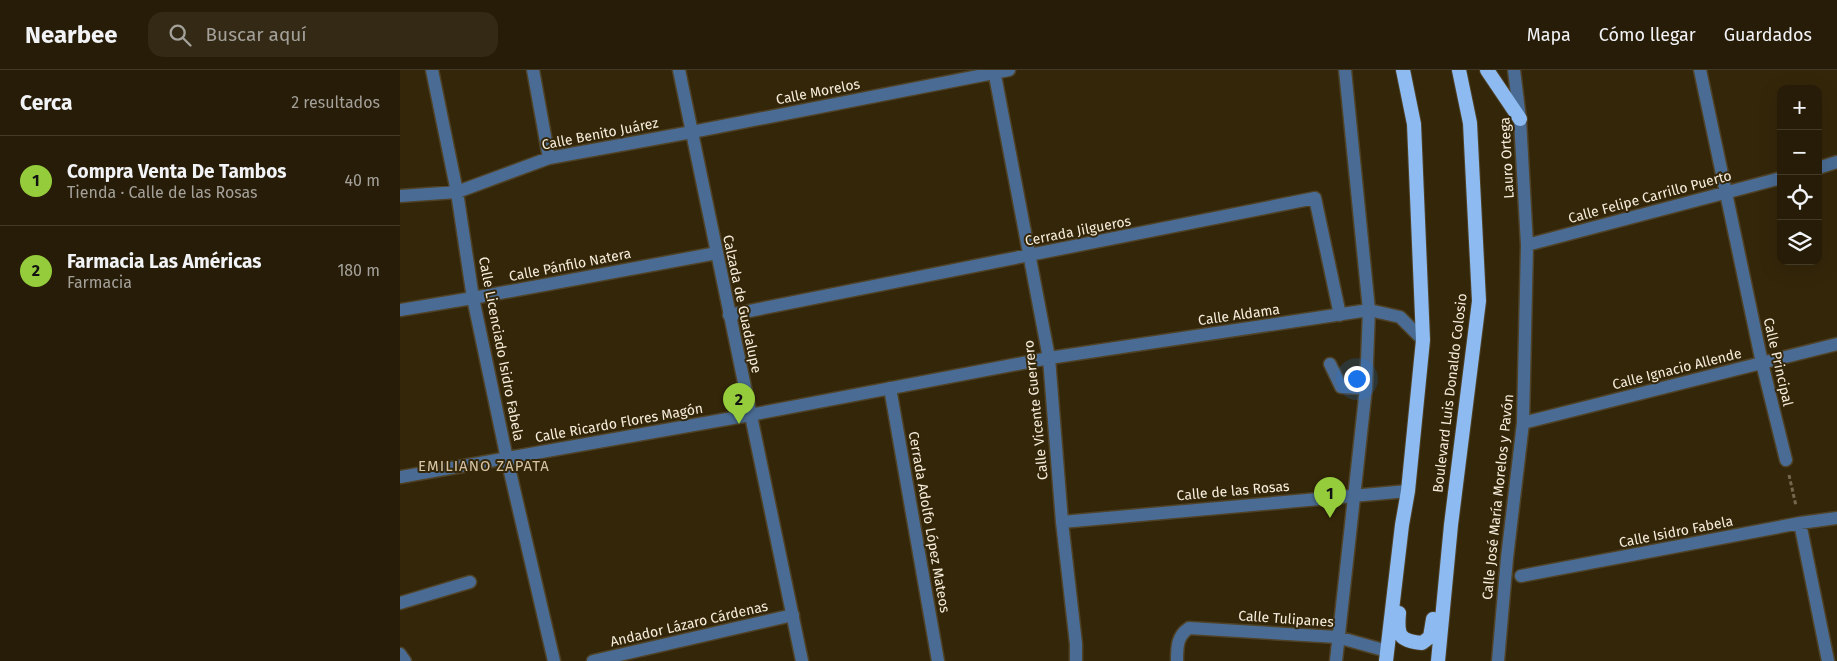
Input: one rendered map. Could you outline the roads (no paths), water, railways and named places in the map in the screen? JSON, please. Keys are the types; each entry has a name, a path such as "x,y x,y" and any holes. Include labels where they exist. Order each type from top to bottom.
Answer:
{"highway":[{"path":"1386,656 1408,491 1424,340 1414,124 1403,70"},
{"name":"Boulevard Luis Donaldo Colosio","path":"1438,661 1451,525 1479,301 1470,123 1459,70"},
{"path":"1487,70 1520,119"},
{"path":"1402,525 1405,534 1398,629 1402,638 1411,642 1422,643 1430,637 1444,536 1451,525"}],"street":[{"name":"Calle Licenciado Isidro Fabela","path":"432,70 456,192 473,298 507,458 554,661"},
{"path":"533,70 549,158"},
{"name":"Calzada de Guadalupe","path":"679,70 802,661"},
{"name":"Calle Morelos","path":"692,132 994,71 1009,70"},
{"path":"1336,661 1337,637 1366,388 1369,310 1345,70"},
{"name":"Lauro Ortega","path":"1514,70 1520,119 1526,245"},
{"name":"Calle Principal","path":"1700,70 1762,363 1786,460"},
{"name":"Calle Vicente Guerrero","path":"994,71 1049,358 1062,522 1076,644 1076,661"},
{"name":"Calle Benito Juárez","path":"400,196 456,192 549,158 692,132"},
{"path":"1822,167 1837,162"},
{"name":"Calle Felipe Carrillo Puerto","path":"1526,245 1777,179"},
{"name":"Cerrada Jilgueros","path":"729,315 1315,198 1340,315"},
{"name":"Calle José María Morelos y Pavón","path":"1498,661 1507,558 1523,423 1526,245"},
{"name":"Calle Pánfilo Natera","path":"400,310 717,253"},
{"name":"Calle Aldama","path":"1049,358 1369,310 1400,317 1424,340"},
{"name":"Calle Ignacio Allende","path":"1523,423 1837,344"},
{"name":"Calle Ricardo Flores Magón","path":"400,477 750,415 1049,358"},
{"path":"1330,364 1341,387 1366,388"},
{"name":"Cerrada Adolfo López Mateos","path":"890,388 938,661"},
{"name":"Calle de las Rosas","path":"1062,522 1408,491"},
{"name":"Calle Isidro Fabela","path":"1521,576 1800,523 1837,518"},
{"path":"1800,523 1828,661"},
{"path":"400,603 470,582"},
{"name":"Andador Lázaro Cárdenas","path":"593,661 793,615"},
{"name":"Calle Tulipanes","path":"1177,661 1178,641 1183,632 1189,628 1337,637 1386,656"},
{"path":"400,654 405,661"}],"place":[{"name":"Farmacia Las Américas","path":"739,424"},
{"name":"Compra Venta De Tambos","path":"1330,518"}],"district":[{"name":"EMILIANO ZAPATA","path":"484,466"}]}
